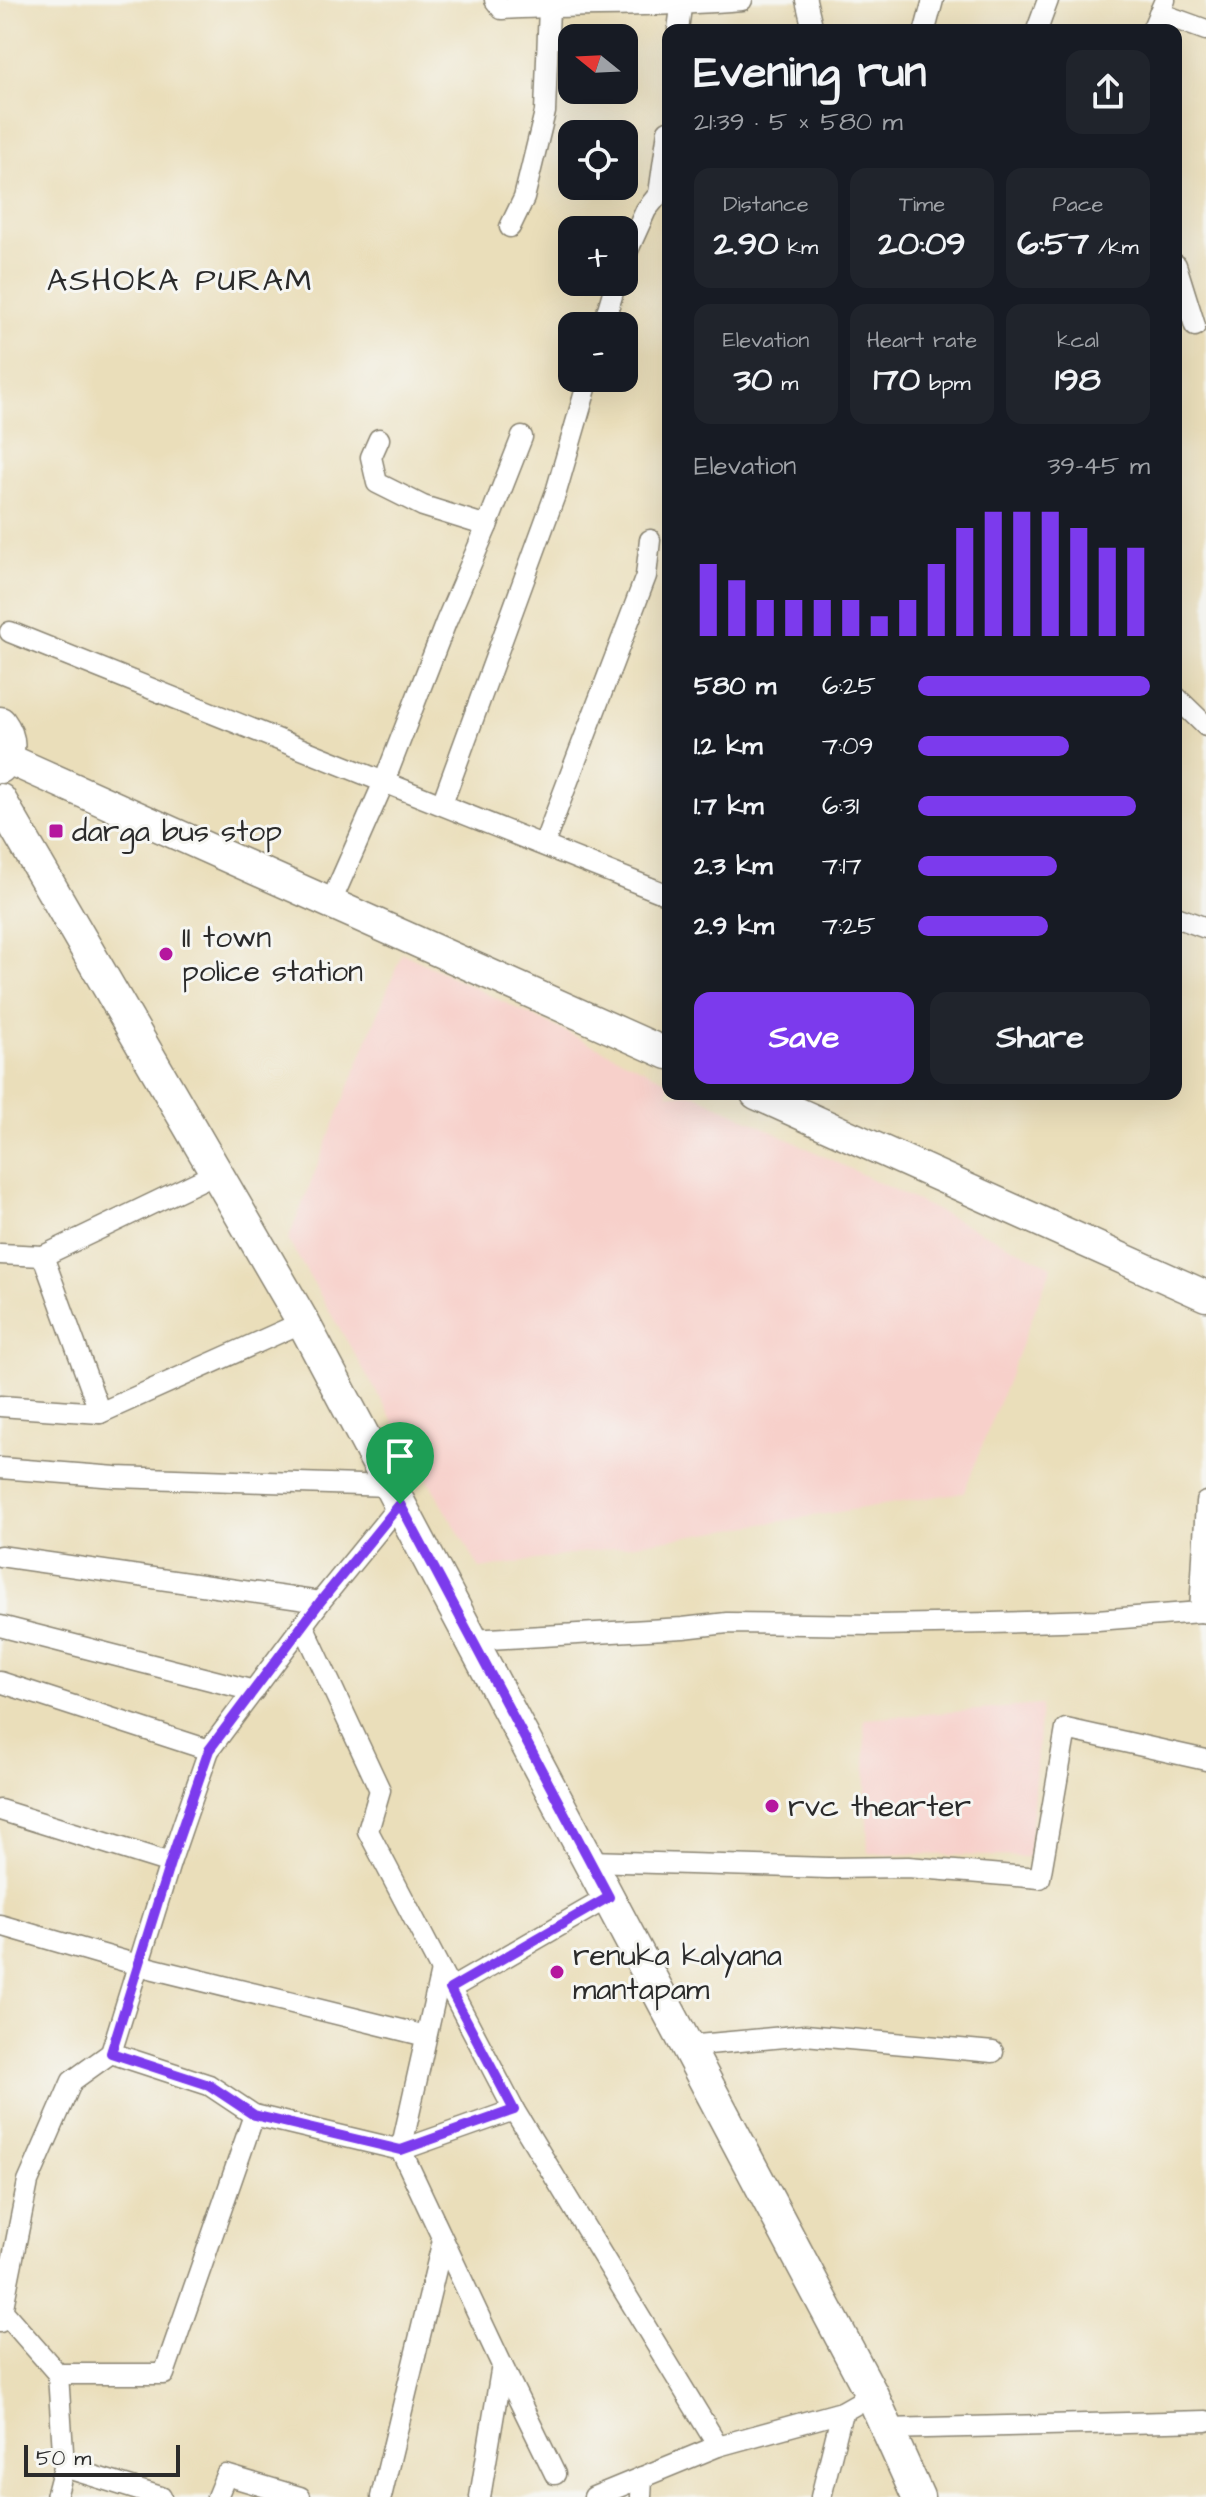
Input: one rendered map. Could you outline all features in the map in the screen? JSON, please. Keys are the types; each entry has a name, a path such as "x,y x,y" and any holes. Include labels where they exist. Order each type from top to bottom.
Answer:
{"main road":[{"path":"0,723 8,739 3,763"},
{"path":"0,800 303,1322 872,2395 918,2497"}],"street":[{"path":"500,3 549,7 590,3 742,0"},
{"path":"806,0 812,24"},
{"path":"927,24 933,0"},
{"path":"1039,24 1048,0"},
{"path":"679,24 681,3"},
{"path":"510,227 524,198 545,112 549,7"},
{"path":"1159,14 1206,30"},
{"path":"638,228 646,210 659,194 662,173"},
{"path":"1182,284 1195,326"},
{"path":"442,804 556,492 585,392"},
{"path":"331,902 384,782 522,437"},
{"path":"379,439 371,457 377,483 423,506 487,526"},
{"path":"544,844 646,576 650,540"},
{"path":"10,632 662,893"},
{"path":"1182,703 1206,726"},
{"path":"3,763 331,902 662,1051"},
{"path":"1182,919 1206,928"},
{"path":"793,1102 1206,1296"},
{"path":"0,1254 43,1256 216,1173"},
{"path":"43,1256 100,1413"},
{"path":"0,1406 100,1413 303,1322"},
{"path":"0,1468 395,1495"},
{"path":"56,2497 64,2467 58,2374 2,2316 28,2182 72,2081 111,2053 209,1750 320,1602 395,1495"},
{"path":"472,1640 727,1623 963,1623 1097,1620 1203,1613 1206,1502"},
{"path":"0,1556 320,1602"},
{"path":"303,1625 380,1790 368,1831 514,2110 718,2446"},
{"path":"0,1626 254,1691"},
{"path":"0,1682 209,1750"},
{"path":"589,1861 828,1868 908,1867 1040,1878 1066,1729 1206,1760"},
{"path":"0,1810 170,1863"},
{"path":"555,2474 401,2150 426,2036 446,1980 609,1897"},
{"path":"0,1925 138,1965 426,2036"},
{"path":"687,2046 805,2035 993,2052"},
{"path":"111,2053 209,2085 254,2115 401,2150 514,2110"},
{"path":"58,2374 164,2374 254,2115"},
{"path":"381,2497 443,2240"},
{"path":"480,2497 502,2365"},
{"path":"594,2497 642,2487 718,2446 842,2412 872,2395"},
{"path":"821,2497 842,2412"},
{"path":"887,2429 1206,2421"},
{"path":"64,2467 161,2497"},
{"path":"217,2497 226,2475 300,2497"}],"shaded area":[{"path":"402,953 662,1078 662,1100 707,1100 1052,1266 964,1492 480,1569 288,1240"},
{"path":"1041,1705 1029,1857 868,1853 864,1719"}],"place":[{"name":"darga bus stop","path":"56,831"},
{"name":"II town police station","path":"166,954"},
{"name":"rvc thearter","path":"772,1806"},
{"name":"renuka kalyana mantapam","path":"557,1972"}],"district":[{"name":"ASHOKA PURAM","path":"180,279"}],"route":[{"path":"400,1504 609,1897 450,1989 514,2110 401,2150 254,2115 209,2085 111,2053 209,1750 320,1602 400,1504"}]}
